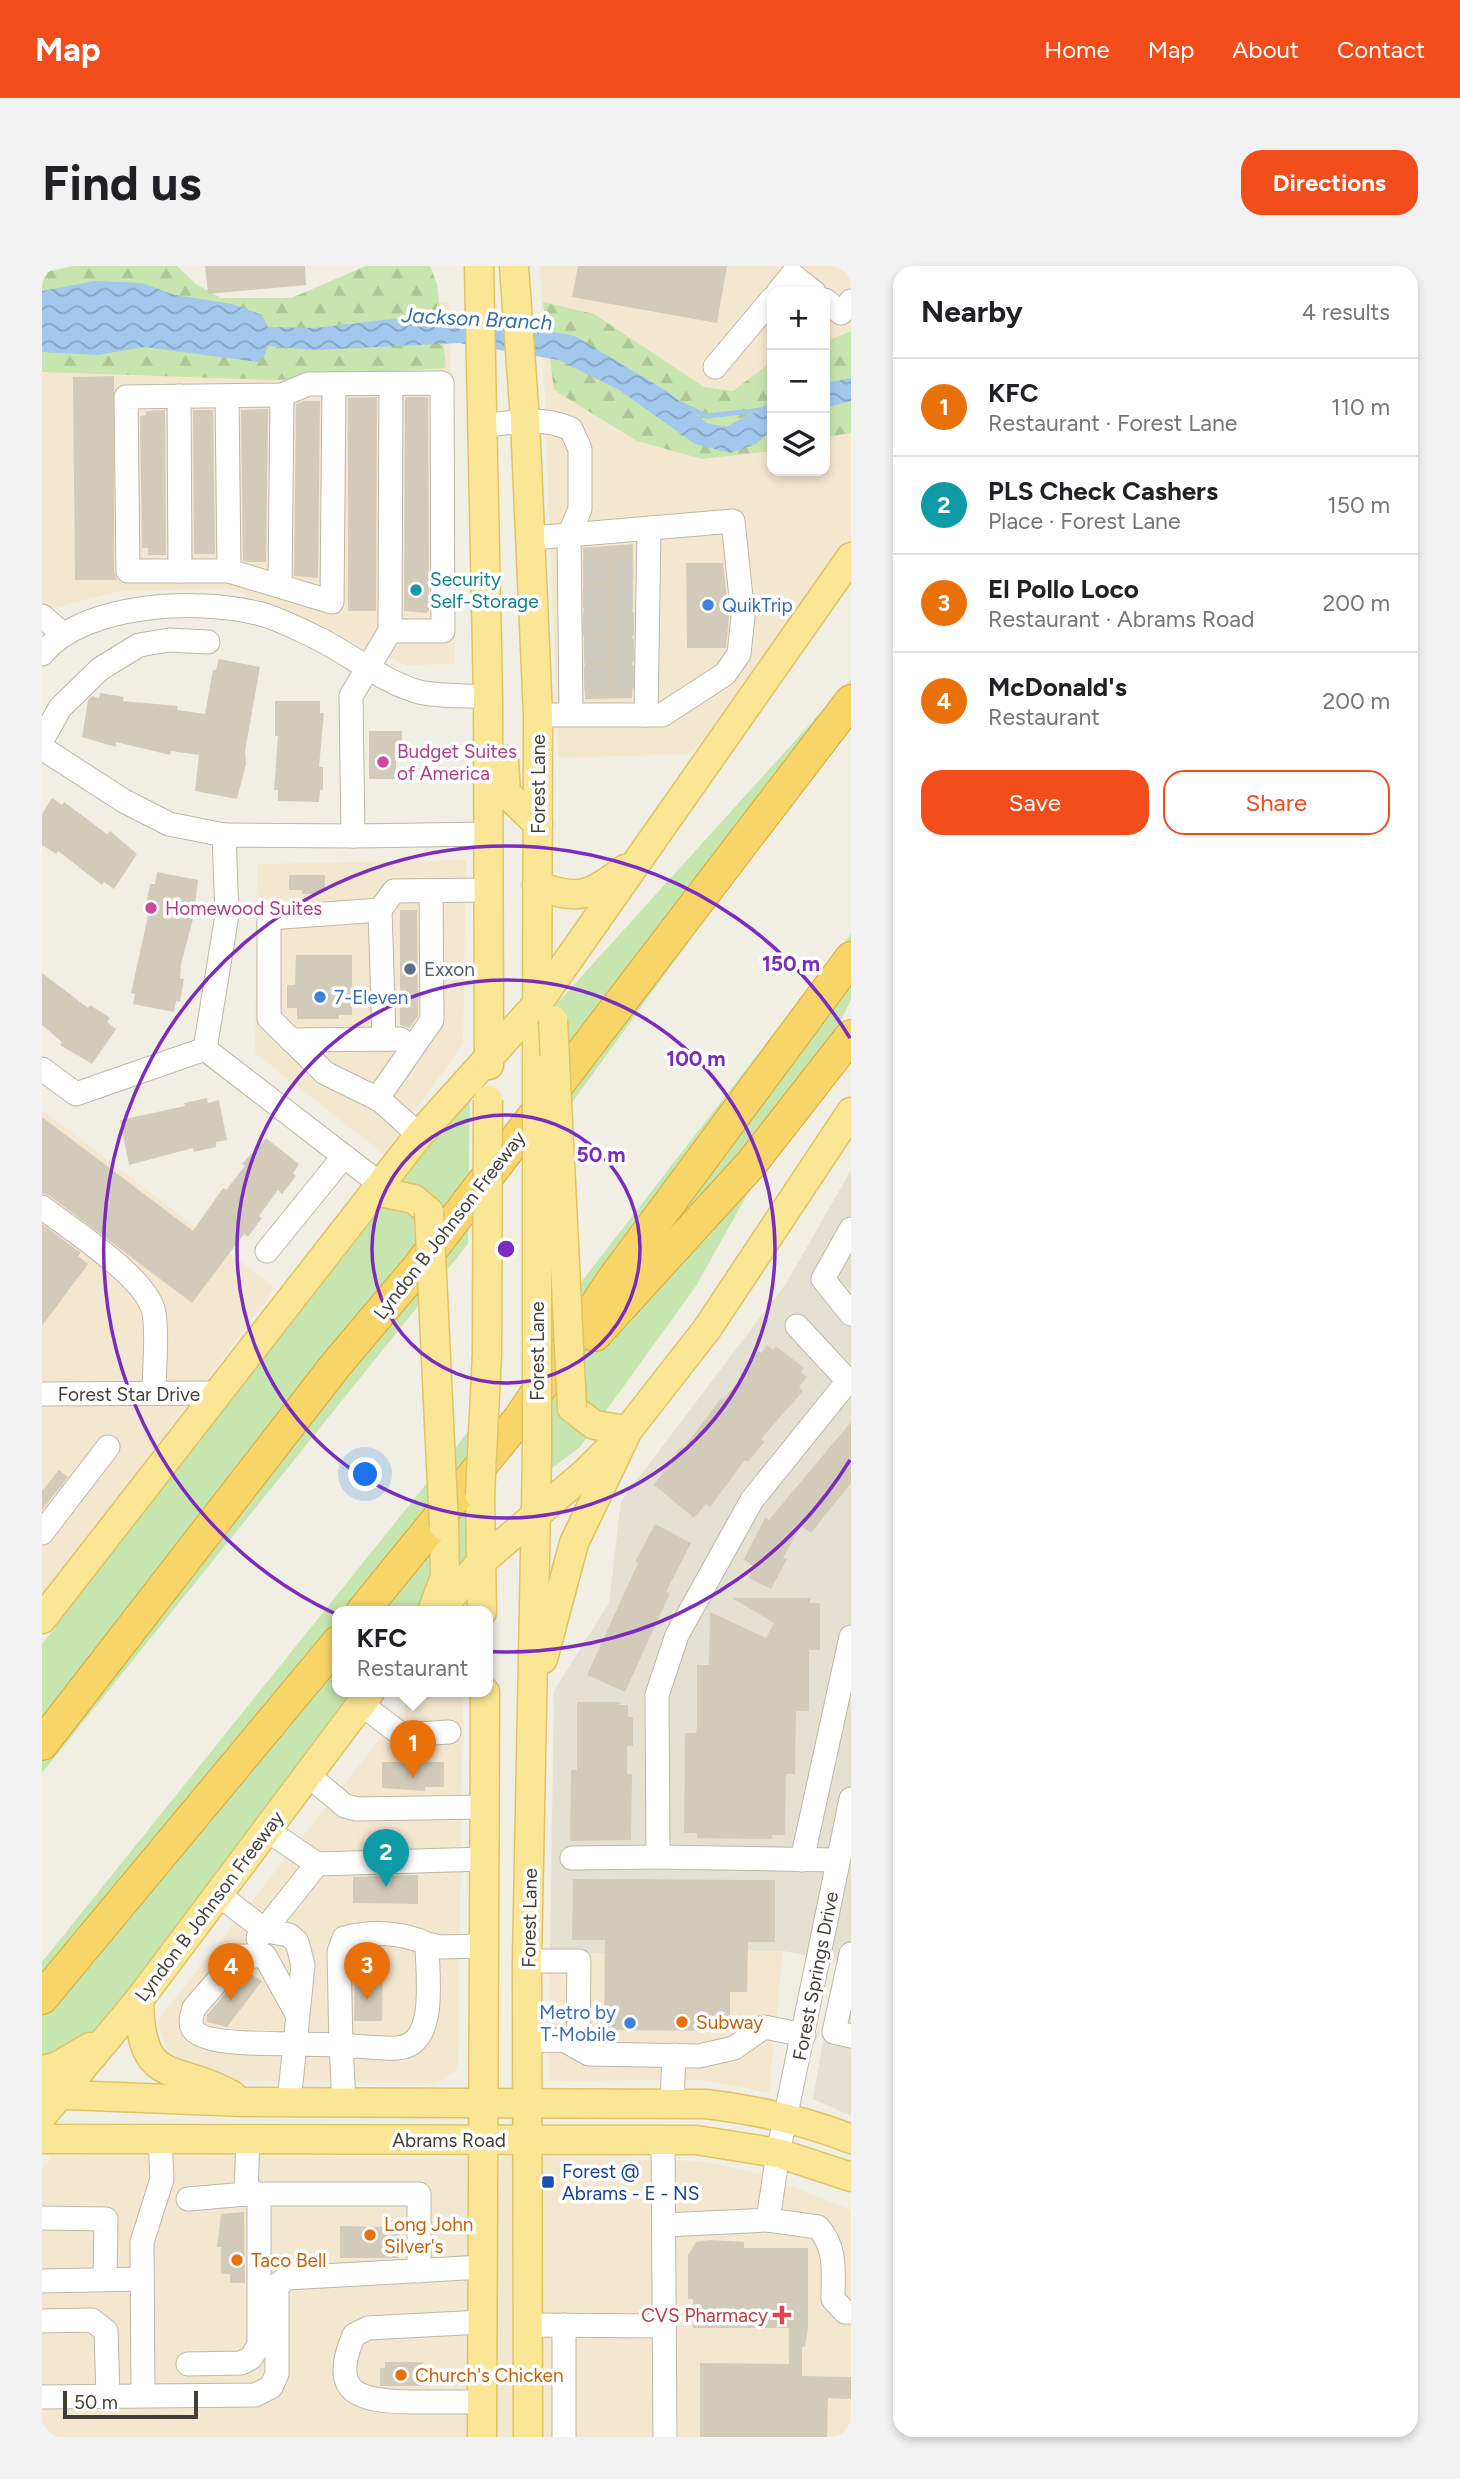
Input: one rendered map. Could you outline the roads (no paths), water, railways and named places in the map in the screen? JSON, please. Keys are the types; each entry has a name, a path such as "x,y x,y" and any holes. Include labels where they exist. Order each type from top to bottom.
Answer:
{"highway":[{"name":"Lyndon B Johnson Freeway","path":"42,1744 335,1366 425,1259 850,702"},
{"path":"519,1419 614,1278 851,958"},
{"path":"367,1606 519,1419 751,1164 851,1036"},
{"path":"42,1998 332,1649"}],"main road":[{"path":"479,266 489,834 487,1354 480,1495 482,1606"},
{"name":"Forest Lane","path":"514,266 525,420 538,715 537,886 545,1011 537,1070 537,1455 533,1517 535,1685 527,1961 528,2437"},
{"path":"42,1619 419,1135 489,1057 558,1001 585,937 851,557"},
{"path":"488,697 501,706 506,793 538,824"},
{"path":"537,886 559,894 578,896 600,889 646,852"},
{"path":"545,1011 572,1408 594,1425 628,1430"},
{"path":"443,1606 481,1562 628,1430 707,1329 851,1112"},
{"path":"378,1188 414,1199 429,1212 445,1577 434,1606"},
{"path":"535,1685 574,1543 628,1430"},
{"name":"Lyndon B Johnson Freeway","path":"48,2101 139,2000 366,1698"},
{"path":"482,2437 485,1706"},
{"path":"139,2000 143,2040 155,2064 166,2072 210,2082 244,2102"},
{"path":"42,2070 56,2067 108,2036"},
{"name":"Abrams Road","path":"48,2101 672,2104 747,2109 786,2118 851,2139"},
{"name":"Abrams Road","path":"42,2138 696,2140 778,2153 851,2177"}],"street":[{"path":"788,275 806,287"},
{"path":"830,304 841,313 851,301"},
{"path":"715,367 767,305"},
{"path":"334,384 331,603 229,571 128,571 126,397 282,395 308,384 442,383 443,631 390,631"},
{"path":"353,836 351,696 390,631 391,384"},
{"path":"280,586 282,395"},
{"path":"179,396 180,571"},
{"path":"228,396 229,571"},
{"path":"483,426 525,420 552,421 571,429 580,449 580,509 569,535 576,571 577,678 571,711 566,715"},
{"path":"530,538 733,521 743,616 739,654 725,674 662,715 538,715"},
{"path":"646,715 640,677 641,570 649,528"},
{"path":"42,654 62,633 87,622 131,610 189,606 257,613 313,635 369,669 419,692 488,697"},
{"path":"42,616 62,633"},
{"path":"42,740 60,708 100,669 139,645 169,640 208,642"},
{"path":"42,748 124,801 169,824 224,835 489,834"},
{"path":"205,1049 228,915 224,835"},
{"path":"384,1039 380,910 394,891 488,890"},
{"path":"377,1099 432,1020 431,891"},
{"path":"380,910 269,918 269,1018 325,1073 377,1099 419,1135"},
{"path":"291,1040 419,1039"},
{"path":"42,1069 76,1094 205,1049"},
{"path":"205,1049 344,1156 378,1188"},
{"path":"267,1251 344,1156"},
{"path":"42,1207 124,1272 145,1294 153,1311 153,1394"},
{"path":"851,1229 822,1279 851,1314"},
{"path":"658,1857 657,1695 677,1635 752,1500 850,1382 797,1326"},
{"name":"Forest Star Drive","path":"42,1394 216,1394"},
{"path":"42,1533 108,1447"},
{"path":"802,1860 851,1637"},
{"path":"366,1698 402,1735 449,1732"},
{"path":"309,1776 345,1806 358,1810 485,1807"},
{"name":"Forest Springs Drive","path":"768,2220 778,2153 838,1860 847,1838 851,1799"},
{"path":"267,1830 317,1864 484,1859"},
{"path":"572,1858 838,1860"},
{"path":"317,1864 266,1931 239,1956 194,2008 192,2028 199,2034 228,2041 399,2048 418,2040 426,2028 427,1944"},
{"path":"219,1895 266,1931 289,1936 302,1951 294,2009 295,2043 289,2102"},
{"path":"344,2102 339,1952 344,1938 355,1935 410,1935 427,1944 441,1947 483,1946"},
{"path":"851,1954 835,2032 851,2036"},
{"path":"239,1956 265,1955 294,2009"},
{"path":"527,1961 579,1961 578,2047"},
{"path":"527,2040 564,2039 589,2054 674,2055 719,2053 753,2037 764,2027 804,2035"},
{"path":"672,2104 674,2055"},
{"path":"143,2395 142,2242 162,2179 160,2138"},
{"path":"188,2364 242,2363 251,2358 259,2345 248,2138"},
{"path":"663,2139 664,2437"},
{"path":"188,2199 253,2194 419,2194 419,2271"},
{"path":"42,2218 106,2219 105,2279"},
{"path":"664,2225 768,2220 818,2227 829,2239 833,2257 833,2299 845,2312 851,2312"},
{"path":"42,2397 255,2395 271,2387 277,2374 277,2285 287,2278 483,2267"},
{"path":"42,2281 142,2279"},
{"path":"42,2321 92,2320 106,2331 108,2396"},
{"path":"482,2322 369,2328 354,2335 346,2363 346,2378 351,2389 373,2401 482,2402"},
{"path":"528,2325 664,2326"},
{"path":"564,2325 564,2437"}],"water":[{"path":"95,281 142,283 175,295 232,304 262,315 268,327 315,328 392,319 490,320 575,336 668,392 707,423 726,427 767,405 767,434 756,444 730,453 695,444 619,390 559,360 459,343 315,350 268,346 264,357 257,362 145,347 97,355 42,352 42,291"},
{"path":"851,378 851,401 830,407 830,382"}],"waterway":[{"name":"Jackson Branch","path":"681,404 706,416 767,410"}],"tunnel":[{"path":"583,571 633,570"},
{"path":"583,597 633,597"},
{"path":"583,624 634,624"},
{"path":"584,651 634,650"},
{"path":"584,678 634,677"}],"place":[{"name":"Security Self-Storage","path":"416,590"},
{"name":"QuikTrip","path":"708,605"},
{"name":"Budget Suites of America","path":"383,762"},
{"name":"Homewood Suites","path":"151,908"},
{"name":"Exxon","path":"410,969"},
{"name":"7-Eleven","path":"320,997"},
{"name":"KFC","path":"413,1778"},
{"name":"PLS Check Cashers","path":"386,1887"},
{"name":"El Pollo Loco","path":"367,2000"},
{"name":"McDonald's","path":"231,2001"},
{"name":"Subway","path":"682,2022"},
{"name":"Metro by T-Mobile","path":"630,2023"},
{"name":"Forest @ Abrams - E - NS","path":"548,2182"},
{"name":"Long John Silver's","path":"370,2235"},
{"name":"Taco Bell","path":"237,2260"},
{"name":"CVS Pharmacy","path":"782,2315"},
{"name":"Church's Chicken","path":"401,2375"}]}
